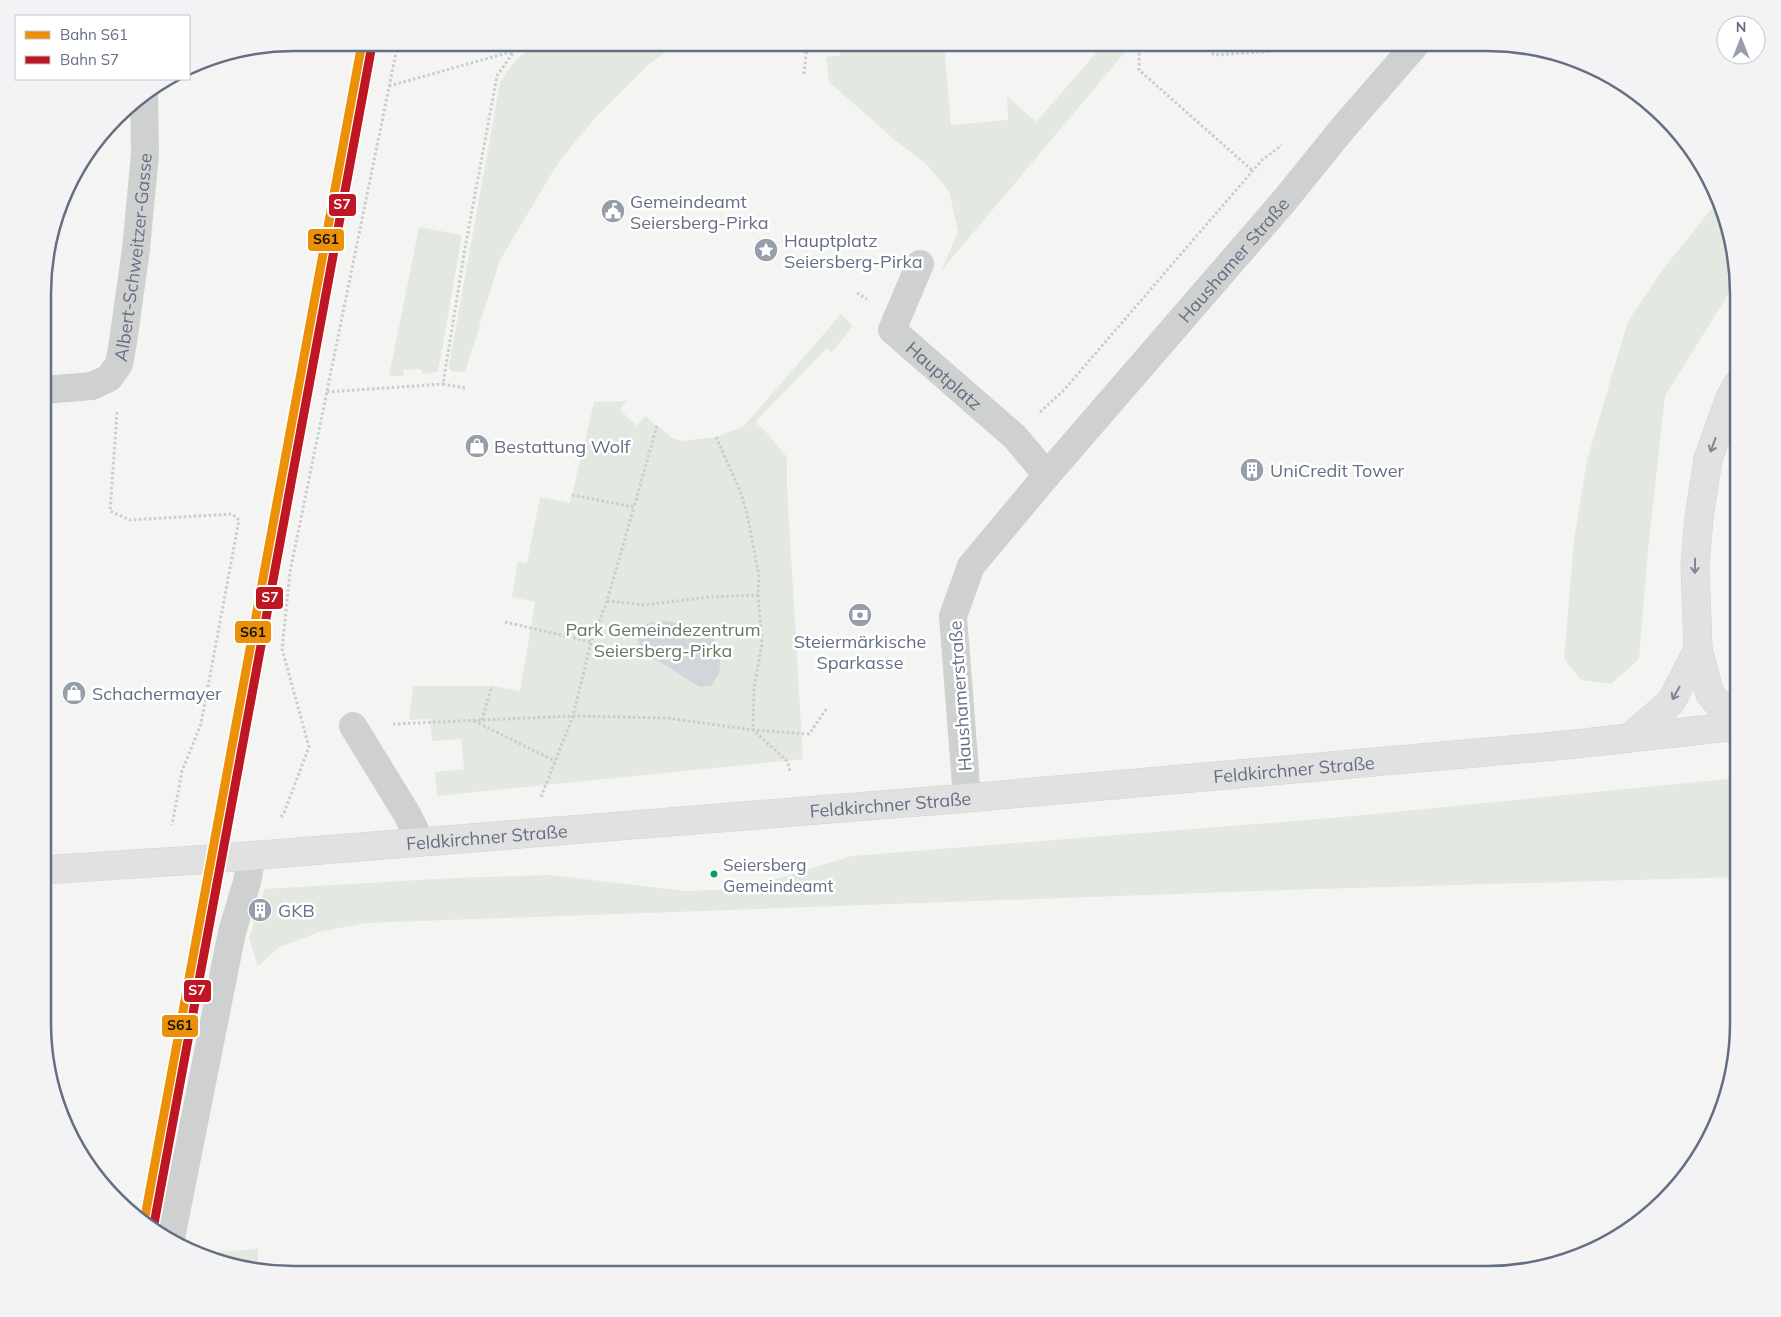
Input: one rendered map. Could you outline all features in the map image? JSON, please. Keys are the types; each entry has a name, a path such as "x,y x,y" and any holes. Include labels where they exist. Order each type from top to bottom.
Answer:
{"main road":[{"path":"1730,398 1708,459 1698,518 1695,566 1698,650 1710,694 1730,716"},
{"path":"1629,738 1671,702 1698,650"},
{"name":"Feldkirchner Straße","path":"51,869 252,856 967,798 1629,738 1730,726"}],"street":[{"name":"Haushamer Straße","path":"1047,475 1284,201 1409,51"},
{"name":"Albert-Schweitzer-Gasse","path":"51,389 92,386 109,378 119,364 136,249 145,154 144,103"},
{"name":"Hauptplatz","path":"920,264 892,330 1015,437 1047,475"},
{"name":"Haushamerstraße","path":"967,798 953,616 971,566 1047,475"},
{"path":"353,726 407,814 421,842"},
{"path":"172,1232 232,932 247,882 252,856"}],"path":[{"path":"252,856 284,813 309,746 282,650 290,572 396,51"},
{"path":"389,86 514,51"},
{"path":"444,384 464,248 497,76 514,51"},
{"path":"804,74 807,51"},
{"path":"1138,51 1139,70 1253,171"},
{"path":"1209,51 1214,56 1282,51"},
{"path":"1015,437 1064,390 1262,160 1283,144"},
{"path":"109,378 118,401 110,511 130,520 232,514 239,520 201,724 182,771 173,820 165,837 164,862"},
{"path":"327,392 444,384 464,388"},
{"path":"541,799 573,716 591,642 606,601 657,426"},
{"path":"716,437 741,493 759,576 758,595 762,644 754,688 753,730 788,761 790,771"},
{"path":"572,495 634,508"},
{"path":"606,601 645,605 709,597 758,595"},
{"path":"505,622 591,642"},
{"path":"482,720 492,686"},
{"path":"353,726 573,716 667,718 753,730 809,734 827,708"},
{"path":"474,720 555,761"}],"green space":[{"path":"667,51 648,65 594,119 558,163 500,260 465,372 453,372 449,369 449,365 500,83 516,60 526,52"},
{"path":"840,51 945,51 951,125 1008,120 1007,96 1036,122 1098,51 1126,51 941,271 958,232 949,191 927,165 896,141 829,82 826,57 841,55"},
{"path":"1713,207 1728,262 1730,292 1665,396 1648,550 1639,659 1611,684 1581,680 1564,659 1574,540 1587,460 1628,321 1661,272"},
{"path":"419,227 462,235 438,372 423,374 421,369 403,370 404,376 389,376"},
{"name":"Park Gemeindezentrum Seiersberg-Pirka","path":"841,314 853,326 832,352 827,348 755,422 787,457 787,487 803,759 437,796 435,772 464,769 461,739 432,741 430,719 409,720 413,686 492,686 520,691 535,602 512,597 518,562 527,563 540,497 570,503 594,402 627,401 620,410 637,426 645,416 671,437 681,441 716,437 744,426"},
{"path":"1730,779 1730,877 1284,890 366,923 319,932 280,947 258,966 249,938 265,889 453,878 550,875 685,891 743,889 852,856 1332,818"},
{"path":"257,1249 258,1263 215,1252"}],"shaded area":[{"path":"665,621 686,625 713,637 721,654 719,674 711,686 700,687 660,662 641,654 638,639 647,623"}],"rail line":[{"name":"S61","path":"145,1215 361,51"},
{"name":"S7","path":"154,1222 371,51"}],"place":[{"name":"Gemeindeamt Seiersberg-Pirka","path":"613,211"},
{"name":"Hauptplatz Seiersberg-Pirka","path":"766,250"},
{"name":"Bestattung Wolf","path":"477,446"},
{"name":"UniCredit Tower","path":"1252,470"},
{"name":"Steiermärkische Sparkasse","path":"860,615"},
{"name":"Schachermayer","path":"74,693"},
{"name":"Seiersberg Gemeindeamt","path":"714,874"},
{"name":"GKB","path":"260,910"}]}
